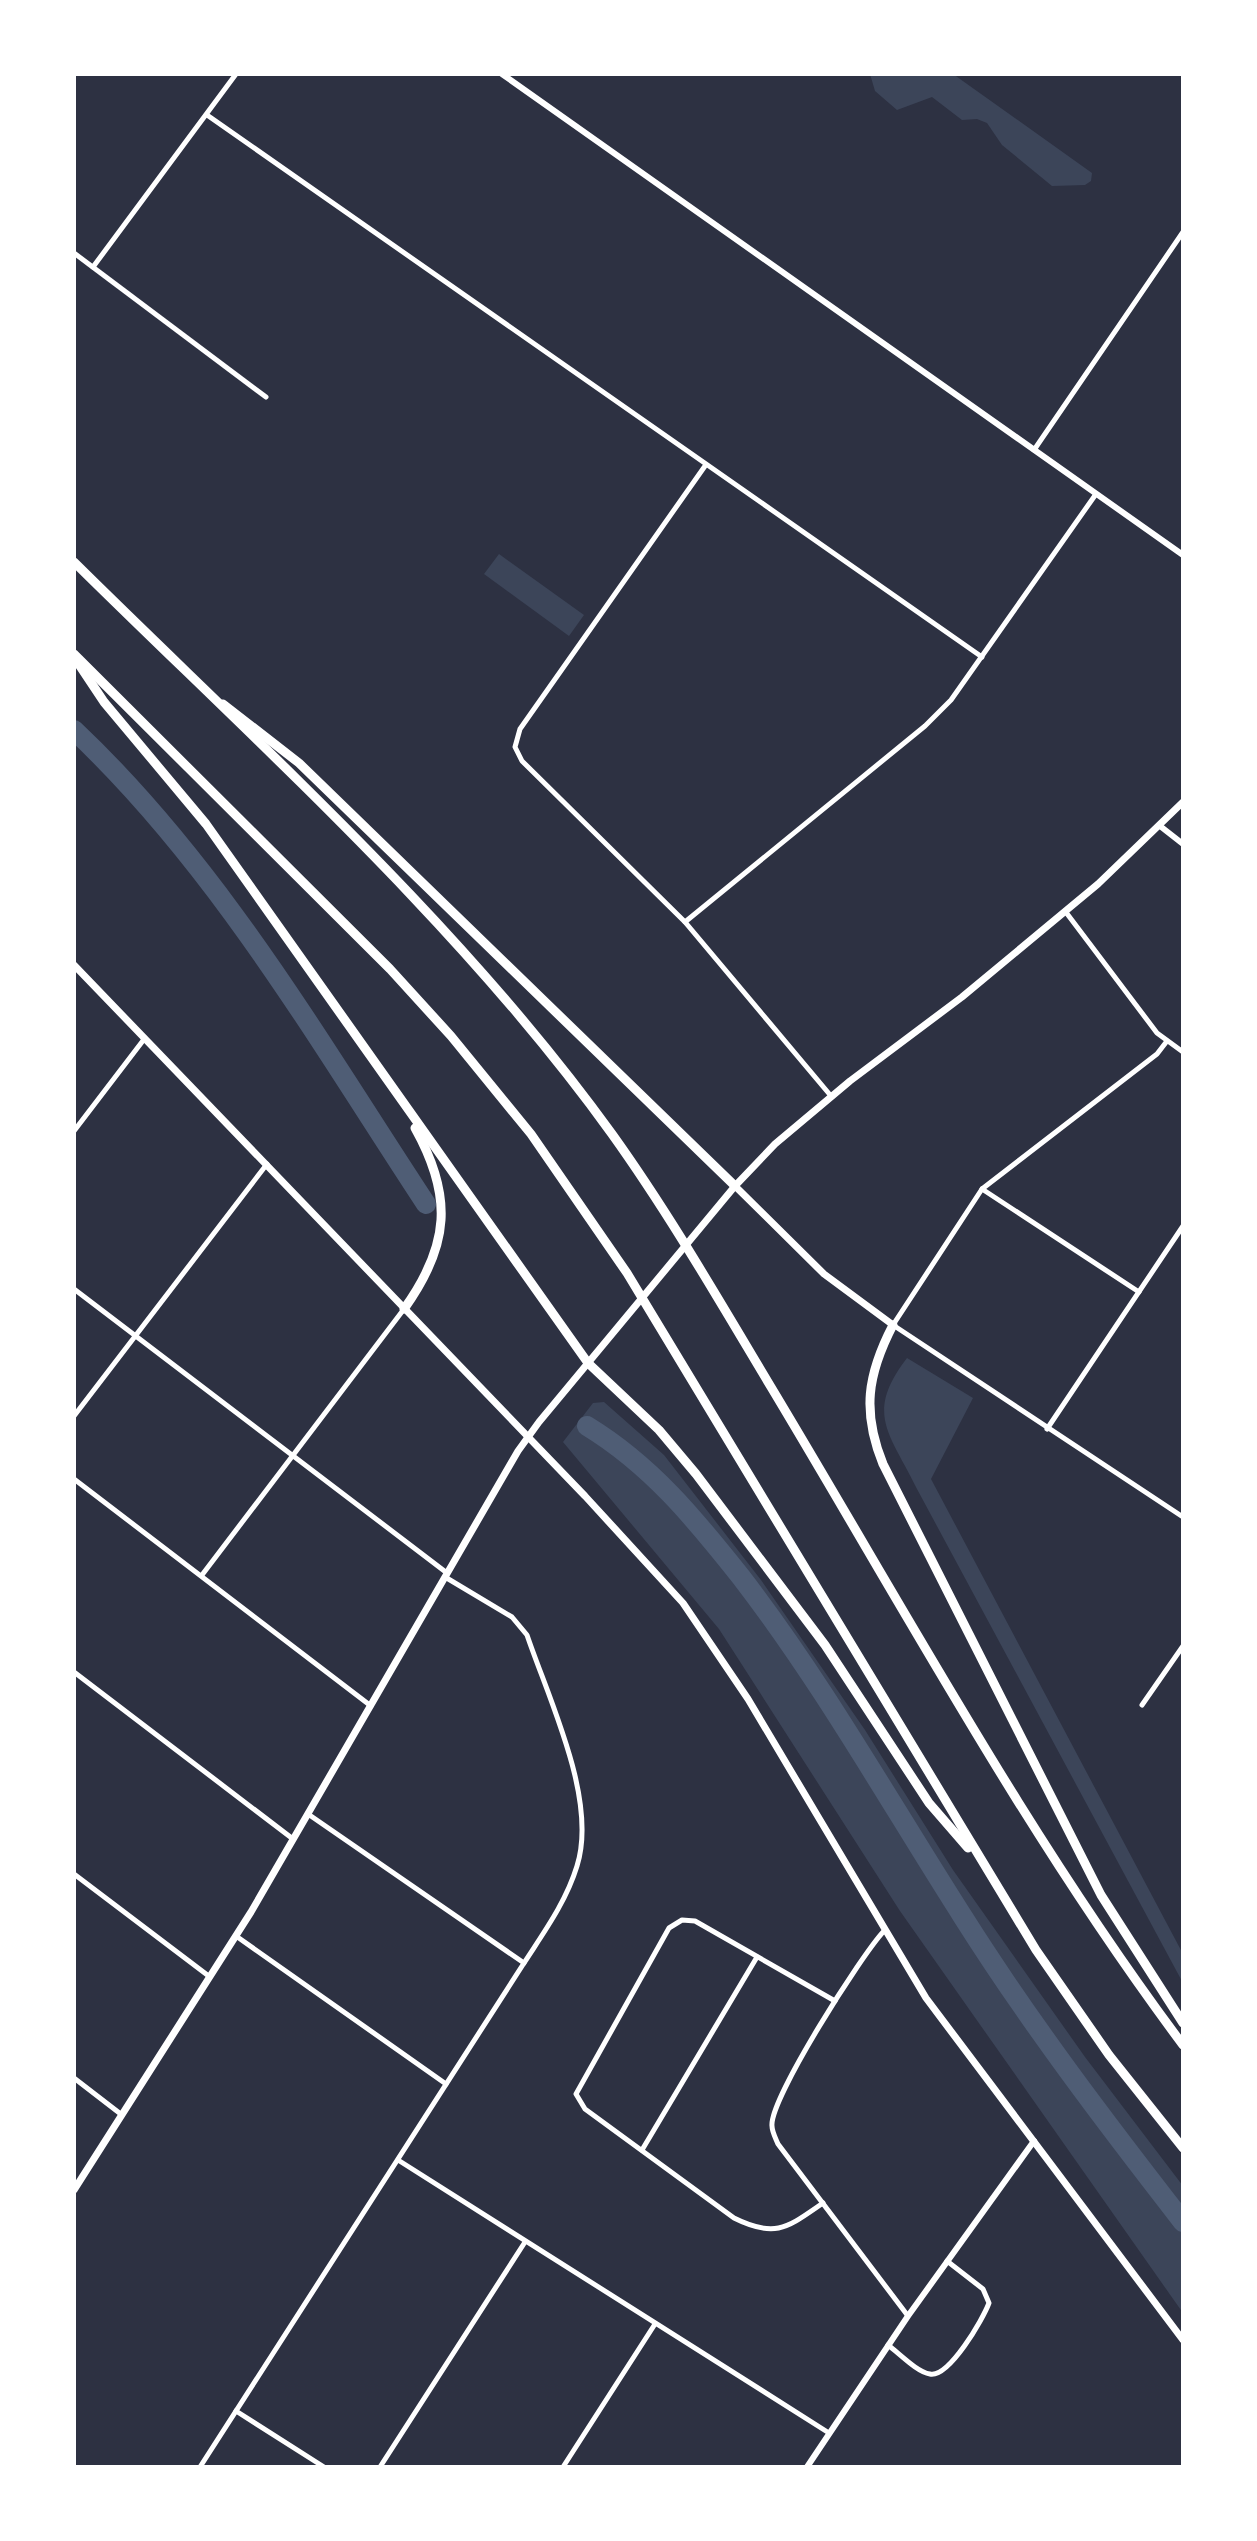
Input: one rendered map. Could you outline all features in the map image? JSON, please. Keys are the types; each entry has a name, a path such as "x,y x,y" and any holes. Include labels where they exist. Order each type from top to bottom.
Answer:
{"highway":[{"path":"74,562 462,950 533,1031 611,1134 700,1269 1067,1878 1183,2045"},
{"path":"74,656 104,702 206,824 588,1363 659,1430 696,1474 825,1645 929,1803 978,1858"},
{"path":"74,656 390,969 470,1058 531,1134 627,1273 978,1858 1083,2019 1183,2148"},
{"path":"204,691 299,763 735,1186"},
{"path":"390,1083 434,1164 442,1207 435,1256 404,1309"},
{"path":"893,1325 874,1366 868,1396 871,1430 883,1464 1101,1895 1183,2023"}],"main road":[{"path":"74,2190 236,1936 528,1436 735,1186 775,1144 831,1096 962,997 1065,911 1183,802"},
{"path":"74,965 636,1549 717,1650 884,1931 952,2036 1183,2340"},
{"path":"735,1186 824,1274 893,1325"}],"street":[{"path":"93,267 236,74"},
{"path":"502,74 1183,555"},
{"path":"207,115 982,657"},
{"path":"1034,450 1183,232"},
{"path":"74,253 266,397"},
{"path":"705,466 520,729 515,747 522,761 685,922 831,1096"},
{"path":"685,922 925,726 951,700 1096,494"},
{"path":"1160,826 1183,844"},
{"path":"1065,911 1167,1041 1183,1052"},
{"path":"74,1131 145,1038"},
{"path":"1167,1041 1157,1054 982,1189 893,1325 1183,1517"},
{"path":"74,1416 267,1164"},
{"path":"982,1189 1139,1292"},
{"path":"1047,1429 1183,1226"},
{"path":"74,1289 294,1455 446,1575 512,1617 527,1635 581,1795 584,1834 578,1866 563,1902 200,2467"},
{"path":"202,1575 404,1309"},
{"path":"74,1479 371,1706"},
{"path":"1142,1705 1183,1646"},
{"path":"74,1672 293,1839"},
{"path":"308,1814 524,1963"},
{"path":"74,1874 210,1977"},
{"path":"823,2203 790,2226 774,2231 755,2228 734,2218 585,2109 576,2094 669,1928 682,1920 695,1921 835,2001"},
{"path":"884,1931 835,2001 776,2105 772,2125 778,2144 908,2316"},
{"path":"236,1936 446,2084"},
{"path":"642,2150 757,1957"},
{"path":"74,2078 122,2115"},
{"path":"807,2467 908,2316 1034,2141"},
{"path":"398,2160 829,2433"},
{"path":"380,2467 525,2242"},
{"path":"888,2345 928,2374 938,2374 948,2367 984,2318 989,2303 983,2289 947,2261"},
{"path":"563,2467 655,2324"},
{"path":"236,2411 324,2467"}],"shaded area":[{"path":"870,74 953,74 1092,173 1091,181 1085,185 1052,186 1002,145 987,123 977,119 962,120 932,97 897,110 875,91"},
{"path":"499,554 584,615 569,636 484,574"},
{"path":"907,1358 973,1398 931,1479 1183,1954 1183,1983 891,1438 884,1409 887,1394"},
{"path":"604,1402 664,1455 761,1580 865,1730 953,1870 1085,2057 1183,2186 1183,2313 900,1911 719,1629 563,1442 593,1403"}],"waterway":[{"path":"74,730 175,838 220,896 264,956 426,1204"},
{"path":"587,1426 632,1458 671,1494 741,1577 828,1702 1015,1995 1097,2110 1183,2222"}]}
